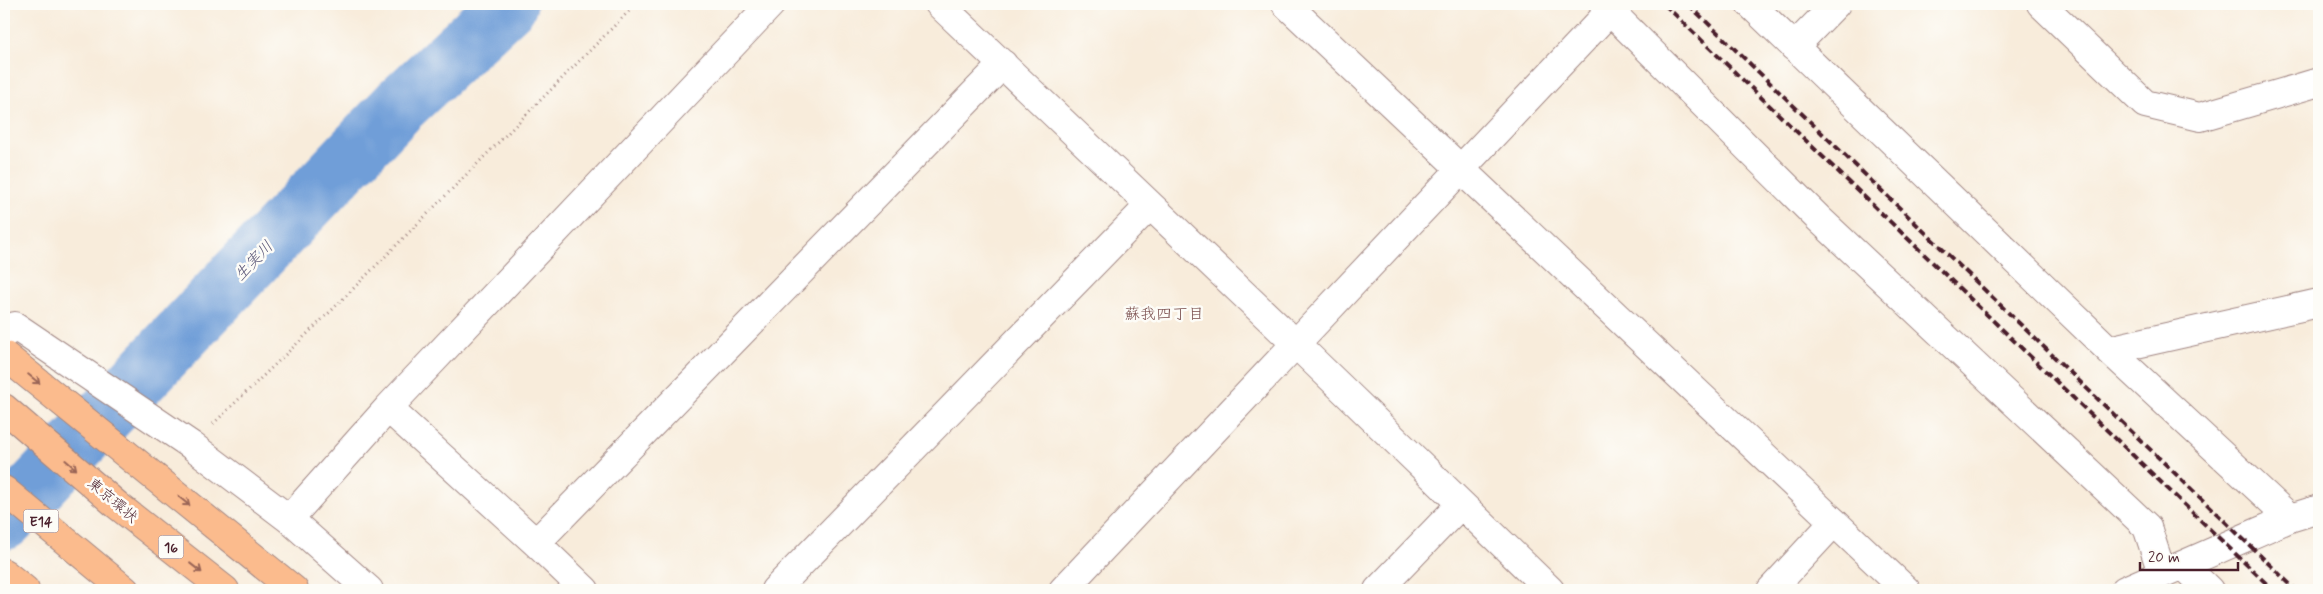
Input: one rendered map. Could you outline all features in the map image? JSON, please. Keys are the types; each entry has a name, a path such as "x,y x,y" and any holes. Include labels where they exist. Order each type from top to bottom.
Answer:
{"highway":[{"path":"4,355 294,590"},
{"name":"東京環状","path":"4,408 117,505 225,590"},
{"name":"E14","path":"4,490 125,590"},
{"path":"4,573 25,590"}],"street":[{"path":"290,519 388,408 771,4"},
{"path":"939,4 1296,344 1550,590"},
{"path":"1286,4 1906,590"},
{"path":"1750,4 2109,350 2290,518"},
{"path":"1794,47 1836,4"},
{"path":"2040,4 2145,104 2200,117 2319,82"},
{"path":"1063,590 1460,170 1606,7 1818,218 2147,528 2172,569 2209,590"},
{"path":"536,543 1002,64"},
{"path":"775,590 1150,205"},
{"path":"2109,350 2319,303"},
{"path":"4,334 15,326 191,445 290,519 369,590"},
{"path":"388,408 585,590"},
{"path":"1378,590 1461,504"},
{"path":"2125,590 2290,518 2319,509"},
{"path":"1771,590 1834,522"}],"path":[{"path":"191,445 332,310 636,4"}],"waterway":[{"name":"生実川","path":"4,521 400,105 508,4"}],"railway":[{"path":"1664,4 2273,590"},
{"path":"1688,4 2296,590"}],"district":[{"name":"蘇我四丁目","path":"1164,313"}]}
